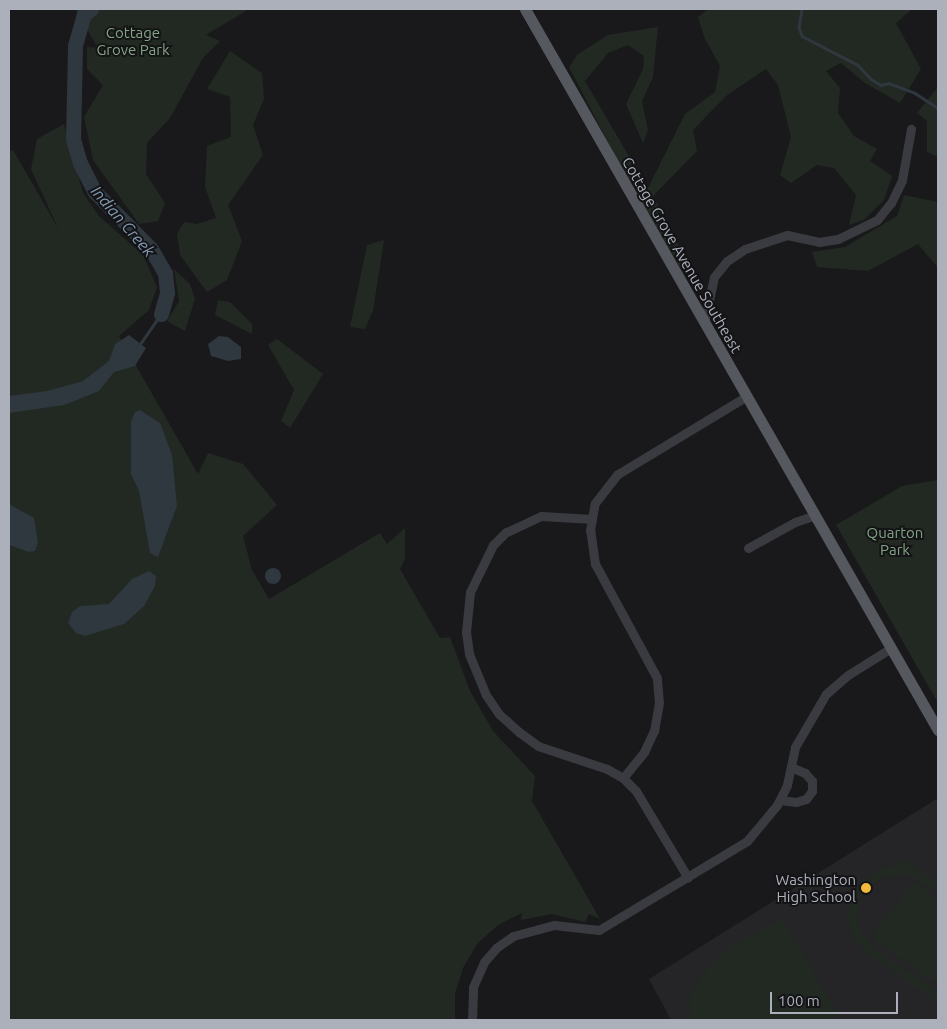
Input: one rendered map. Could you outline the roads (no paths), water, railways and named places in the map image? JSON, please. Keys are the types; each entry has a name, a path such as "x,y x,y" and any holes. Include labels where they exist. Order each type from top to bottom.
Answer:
{"main road":[{"name":"Cottage Grove Avenue Southeast","path":"525,9 938,730"}],"street":[{"path":"704,323 714,277 727,261 745,249 787,235 819,242 838,239 877,220 891,203 902,180 911,129"},
{"path":"623,778 644,752 654,730 658,704 657,678 595,564 591,548 592,519 595,503 604,488 618,474 747,396"},
{"path":"748,548 782,528 815,515"},
{"path":"592,519 541,516 506,532 492,545 475,576 466,612 466,632 472,661 486,695 499,714 519,732 538,746 589,762 623,778 649,809 688,878"},
{"path":"472,1020 473,987 484,962 496,948 513,936 554,925 599,930 688,878 747,840 761,827 780,800 803,731 826,694 848,674 891,648"},
{"path":"780,800 796,802 806,799 812,791 812,781 805,773 791,767"}],"waterway":[{"name":"Indian Creek","path":"91,9 84,14 75,46 73,139 80,163 95,192 151,249 165,273 167,293 161,314"},
{"path":"802,9 799,27 802,36 858,65 871,79 881,85 889,83 915,93 938,108"},
{"name":"Indian Creek","path":"140,344 161,314"}],"place":[{"name":"Washington High School","path":"866,888"}],"park label":[{"name":"Cottage Grove Park","path":"133,40"},
{"name":"Quarton Park","path":"895,540"}]}
